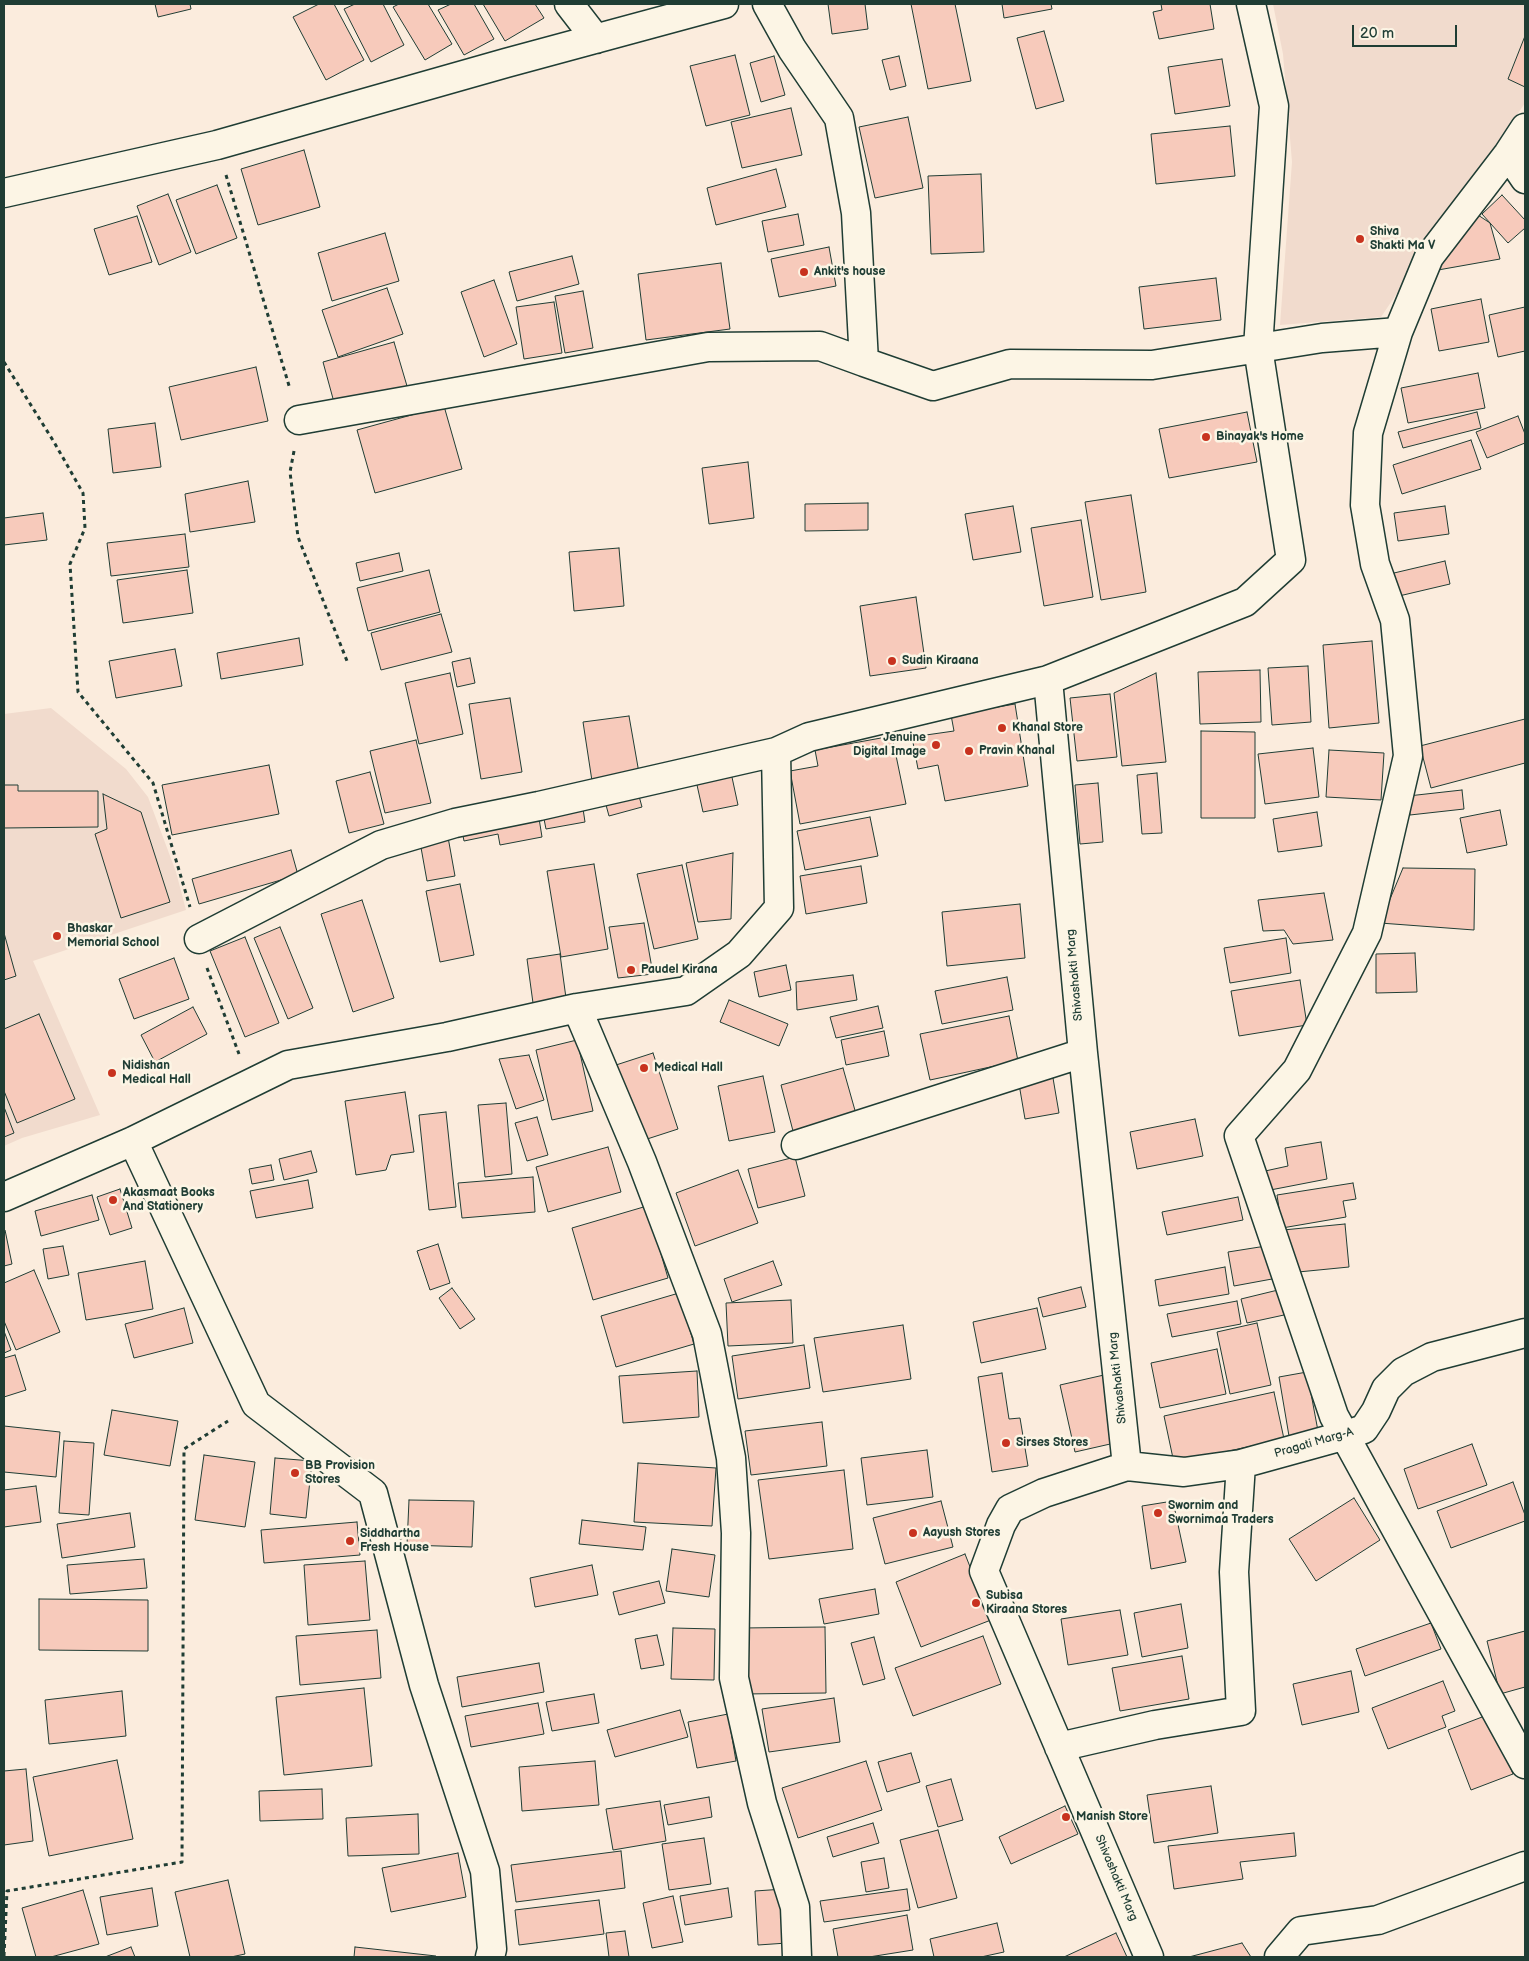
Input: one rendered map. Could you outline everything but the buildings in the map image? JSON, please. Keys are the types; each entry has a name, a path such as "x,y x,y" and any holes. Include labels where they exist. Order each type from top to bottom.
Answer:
{"street":[{"path":"569,4 596,39"},
{"path":"4,193 218,145 724,4"},
{"path":"767,4 792,49 839,118 856,212 864,362"},
{"path":"199,939 381,845 455,823 540,806 776,752 809,737 1048,680 1245,602 1291,560 1258,348 1274,106 1251,4"},
{"path":"1525,128 1508,154 1429,257 1398,332 1368,433 1365,505 1375,564 1395,620 1408,756 1368,933 1297,1070 1239,1136 1334,1416 1525,1764"},
{"path":"1508,154 1525,178"},
{"path":"299,420 708,346 820,346 933,386 1010,364 1152,365 1322,338 1398,332"},
{"name":"Shivashakti Marg","path":"1048,680 1083,1053 1127,1466 1044,1493 1010,1508 1001,1525 984,1571 1149,1957"},
{"path":"4,1197 133,1141 288,1065 447,1036 577,1008 686,991 739,954 779,908 776,752"},
{"path":"577,1008 642,1162 707,1334 731,1467 736,1533 734,1678 762,1803 795,1906 797,1957"},
{"path":"796,1145 1083,1053"},
{"path":"133,1141 256,1404 372,1493 424,1685 485,1872 492,1949 490,1957"},
{"name":"Pragati Marg-A","path":"1127,1466 1184,1472 1242,1464 1346,1435 1364,1428 1376,1411 1386,1389 1402,1372 1432,1357 1525,1333"},
{"path":"1059,1747 1155,1725 1240,1711 1234,1572 1242,1464"},
{"path":"1279,1957 1301,1931 1378,1920 1525,1866"}],"path":[{"path":"4,362 54,442 83,493 85,528 70,564 78,692 153,783 210,977 250,1083"},
{"path":"4,1956 7,1891 182,1862 184,1449 256,1404"}],"shaded area":[{"name":"Shiva Shakti Ma V","path":"1273,4 1525,4 1525,103 1381,317 1280,325 1292,162 1283,54"},
{"name":"Bhaskar Memorial School","path":"51,708 126,769 148,797 176,872 186,910 33,961 100,1115 22,1138 4,1146 4,714"}],"place":[{"name":"Shiva Shakti Ma V","path":"1360,239"},
{"name":"Ankit's house","path":"804,272"},
{"name":"Binayak's Home","path":"1206,437"},
{"name":"Sudin Kiraana","path":"892,661"},
{"name":"Khanal Store","path":"1002,728"},
{"name":"Jenuine Digital Image","path":"936,745"},
{"name":"Pravin Khanal","path":"969,751"},
{"name":"Bhaskar Memorial School","path":"57,936"},
{"name":"Paudel Kirana","path":"631,970"},
{"name":"Medical Hall","path":"644,1068"},
{"name":"Nidishan Medical Hall","path":"112,1073"},
{"name":"Akasmaat Books And Stationery","path":"113,1200"},
{"name":"Sirses Stores","path":"1006,1443"},
{"name":"BB Provision Stores","path":"295,1473"},
{"name":"Swornim and Swornimaa Traders","path":"1158,1513"},
{"name":"Aayush Stores","path":"913,1533"},
{"name":"Siddhartha Fresh House","path":"350,1541"},
{"name":"Subisa Kiraana Stores","path":"976,1603"},
{"name":"Manish Store","path":"1066,1817"}]}
